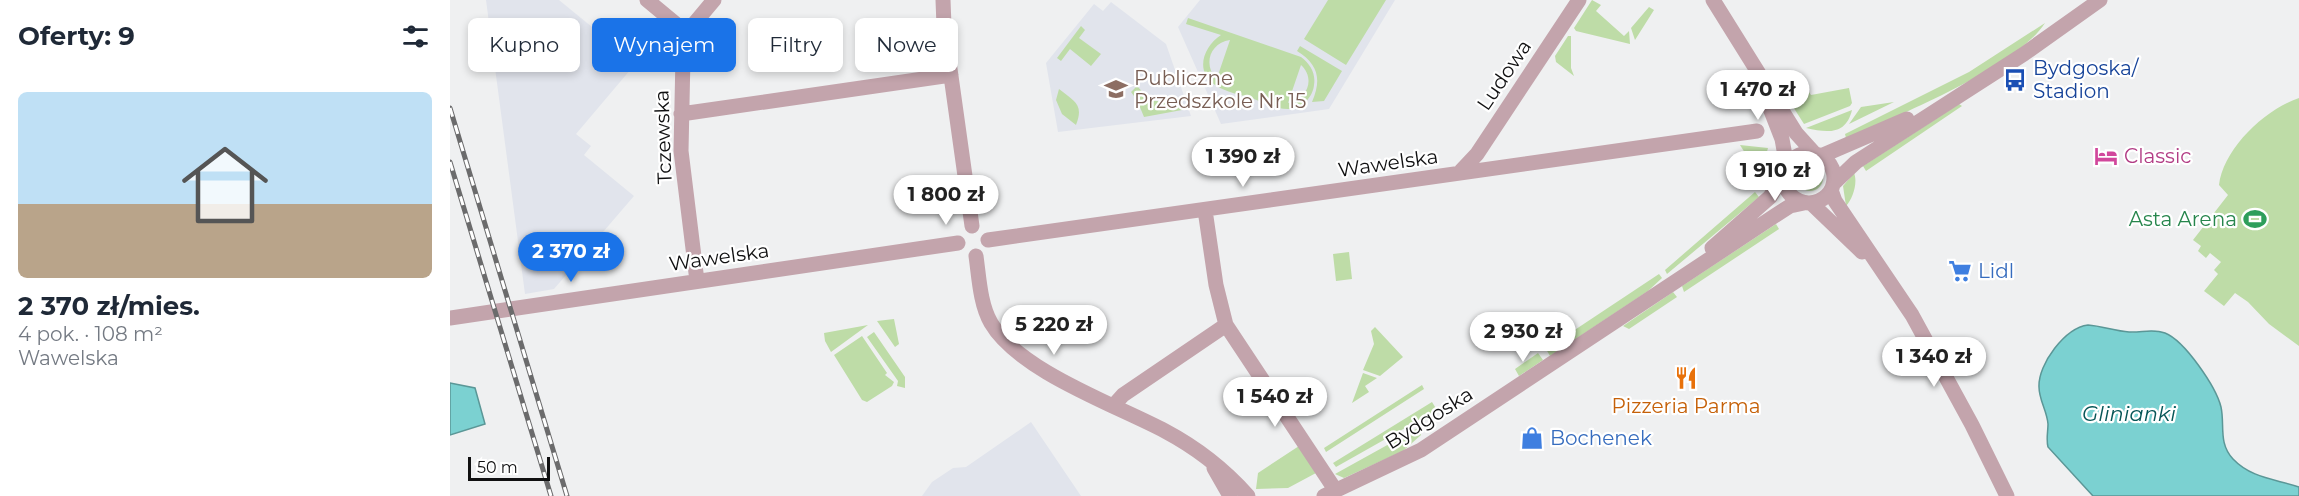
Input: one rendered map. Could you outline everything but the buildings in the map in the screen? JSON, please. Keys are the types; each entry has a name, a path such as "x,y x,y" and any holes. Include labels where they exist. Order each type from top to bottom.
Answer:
{"street":[{"path":"647,0 669,18"},
{"name":"Tczewska","path":"700,18 714,0"},
{"path":"943,0 972,226"},
{"name":"Ludowa","path":"1461,171 1477,154 1579,0"},
{"path":"1713,0 1796,133 1833,170 1832,187 1836,201 1904,302 1930,346 2007,496"},
{"path":"1808,203 1823,199 1856,162 2033,48 2100,0"},
{"path":"1756,70 1782,139 1790,194 1808,203 1880,268"},
{"name":"Tczewska","path":"682,72 681,114 684,180 698,281"},
{"path":"681,114 951,75"},
{"path":"1786,171 1796,157 1818,155 1882,131 1959,94"},
{"name":"Wawelska","path":"988,240 1412,181 1461,171 1757,131"},
{"name":"Bydgoska","path":"1671,284 1766,201 1777,189 1786,171"},
{"name":"Bydgoska","path":"1335,494 1421,450 1790,206 1808,203"},
{"path":"1205,210 1216,285 1226,325 1335,494"},
{"path":"972,226 984,231 988,240 984,252 976,256 966,255 958,243 960,234 972,226"},
{"name":"Wawelska","path":"450,318 958,243"},
{"path":"976,256 988,316 1005,341 1037,366 1167,432 1226,471 1248,496"},
{"path":"1114,405 1123,395 1226,325"},
{"path":"1210,460 1230,496"}],"shaded area":[{"path":"486,0 559,0 592,27 592,72 628,72 576,134 591,146 584,155 634,196 554,289 525,294 496,72 580,72 580,18 488,18"},
{"path":"1200,0 1395,0 1329,109 1221,124 1178,27"},
{"name":"Publiczne Przedszkole Nr 15","path":"1111,2 1166,44 1191,116 1058,132 1046,63 1094,4 1103,11"},
{"path":"1031,422 1081,496 922,496 932,482 953,468 966,467"}],"green space":[{"path":"1328,0 1386,0 1346,65 1304,39"},
{"path":"1592,0 1601,5 1596,11 1624,36 1629,31 1630,44 1576,31 1574,28"},
{"path":"1649,7 1654,10 1635,40 1631,28"},
{"path":"1188,18 1301,57 1313,73 1312,94 1299,107 1285,109 1215,85 1205,73 1203,66 1210,45 1221,35 1186,24","holes":["1230,40 1217,78 1216,79 1210,67 1211,55 1218,45","1301,65 1308,76 1307,88 1300,98 1288,103"]},
{"path":"2045,23 2030,40 2009,57 1983,73 1924,104 1846,138 1845,134 1969,72"},
{"path":"1081,26 1085,30 1079,38 1101,54 1091,66 1070,49 1061,61 1057,58"},
{"path":"1568,36 1571,36 1571,68 1574,76 1556,62 1555,56"},
{"path":"1300,46 1342,71 1324,101 1312,102 1317,86 1316,73 1310,61 1297,51"},
{"path":"1137,86 1150,100 1170,103 1174,107 1180,104 1182,110 1144,117 1131,92"},
{"path":"1849,88 1852,103 1850,106 1804,124 1790,102 1809,92 1811,95"},
{"path":"1059,89 1074,101 1078,108 1076,125 1062,114 1056,100"},
{"name":"Asta Arena","path":"2299,98 2299,346 2269,324 2248,302 2235,293 2224,306 2204,291 2218,274 2214,270 2221,262 2210,253 2206,258 2198,251 2201,246 2193,240 2228,195 2219,185 2222,171 2237,145 2248,132 2273,111"},
{"path":"1894,102 1849,124 1861,107"},
{"path":"1959,104 1962,106 1866,171 1863,166"},
{"path":"1852,110 1841,128 1822,131 1806,128"},
{"path":"1740,145 1768,148 1760,177"},
{"path":"1810,165 1819,169 1823,178 1819,187 1810,191 1801,187 1797,178 1801,169"},
{"path":"1854,173 1854,190 1846,206 1843,186"},
{"path":"1755,192 1759,197 1667,274 1665,270"},
{"path":"1776,224 1779,229 1684,292 1682,286"},
{"path":"1349,252 1352,279 1336,281 1333,254"},
{"path":"1659,274 1662,278 1648,291 1550,356 1546,349"},
{"path":"1673,292 1677,297 1629,329 1623,326"},
{"path":"894,319 899,344 895,347 877,321"},
{"path":"868,325 831,352 825,341 824,333"},
{"path":"1375,327 1403,357 1380,376 1363,370 1374,344 1371,331"},
{"path":"874,332 905,377 905,388 897,386 898,381 867,337"},
{"path":"862,336 887,373 885,375 894,382 892,386 867,402 862,400 834,355"},
{"path":"1538,353 1543,360 1519,376 1515,369"},
{"path":"1363,373 1377,378 1365,386 1369,392 1352,403"},
{"path":"1422,385 1424,389 1326,452 1324,448"},
{"path":"1432,402 1437,410 1336,467 1333,463"},
{"path":"1418,428 1421,435 1403,451 1344,478 1335,474"},
{"path":"1299,446 1316,473 1288,488 1256,489 1258,473"}],"water":[{"name":"Glinianki","path":"2088,325 2129,332 2160,332 2173,338 2199,366 2218,398 2225,447 2228,453 2240,465 2255,474 2299,487 2299,496 2093,496 2048,447 2048,424 2039,387 2043,368 2054,348 2071,333"},
{"path":"450,383 475,388 485,424 450,435"}],"railway":[{"path":"450,108 567,496"},
{"path":"450,162 551,496"}],"place":[{"name":"Bydgoska/ Stadion","path":"2015,80"},
{"name":"Publiczne Przedszkole Nr 15","path":"1116,89"},
{"name":"Classic","path":"2106,156"},
{"name":"Asta Arena","path":"2255,219"},
{"name":"Lidl","path":"1960,271"},
{"name":"Pizzeria Parma","path":"1686,378"},
{"name":"Bochenek","path":"1532,438"}]}
